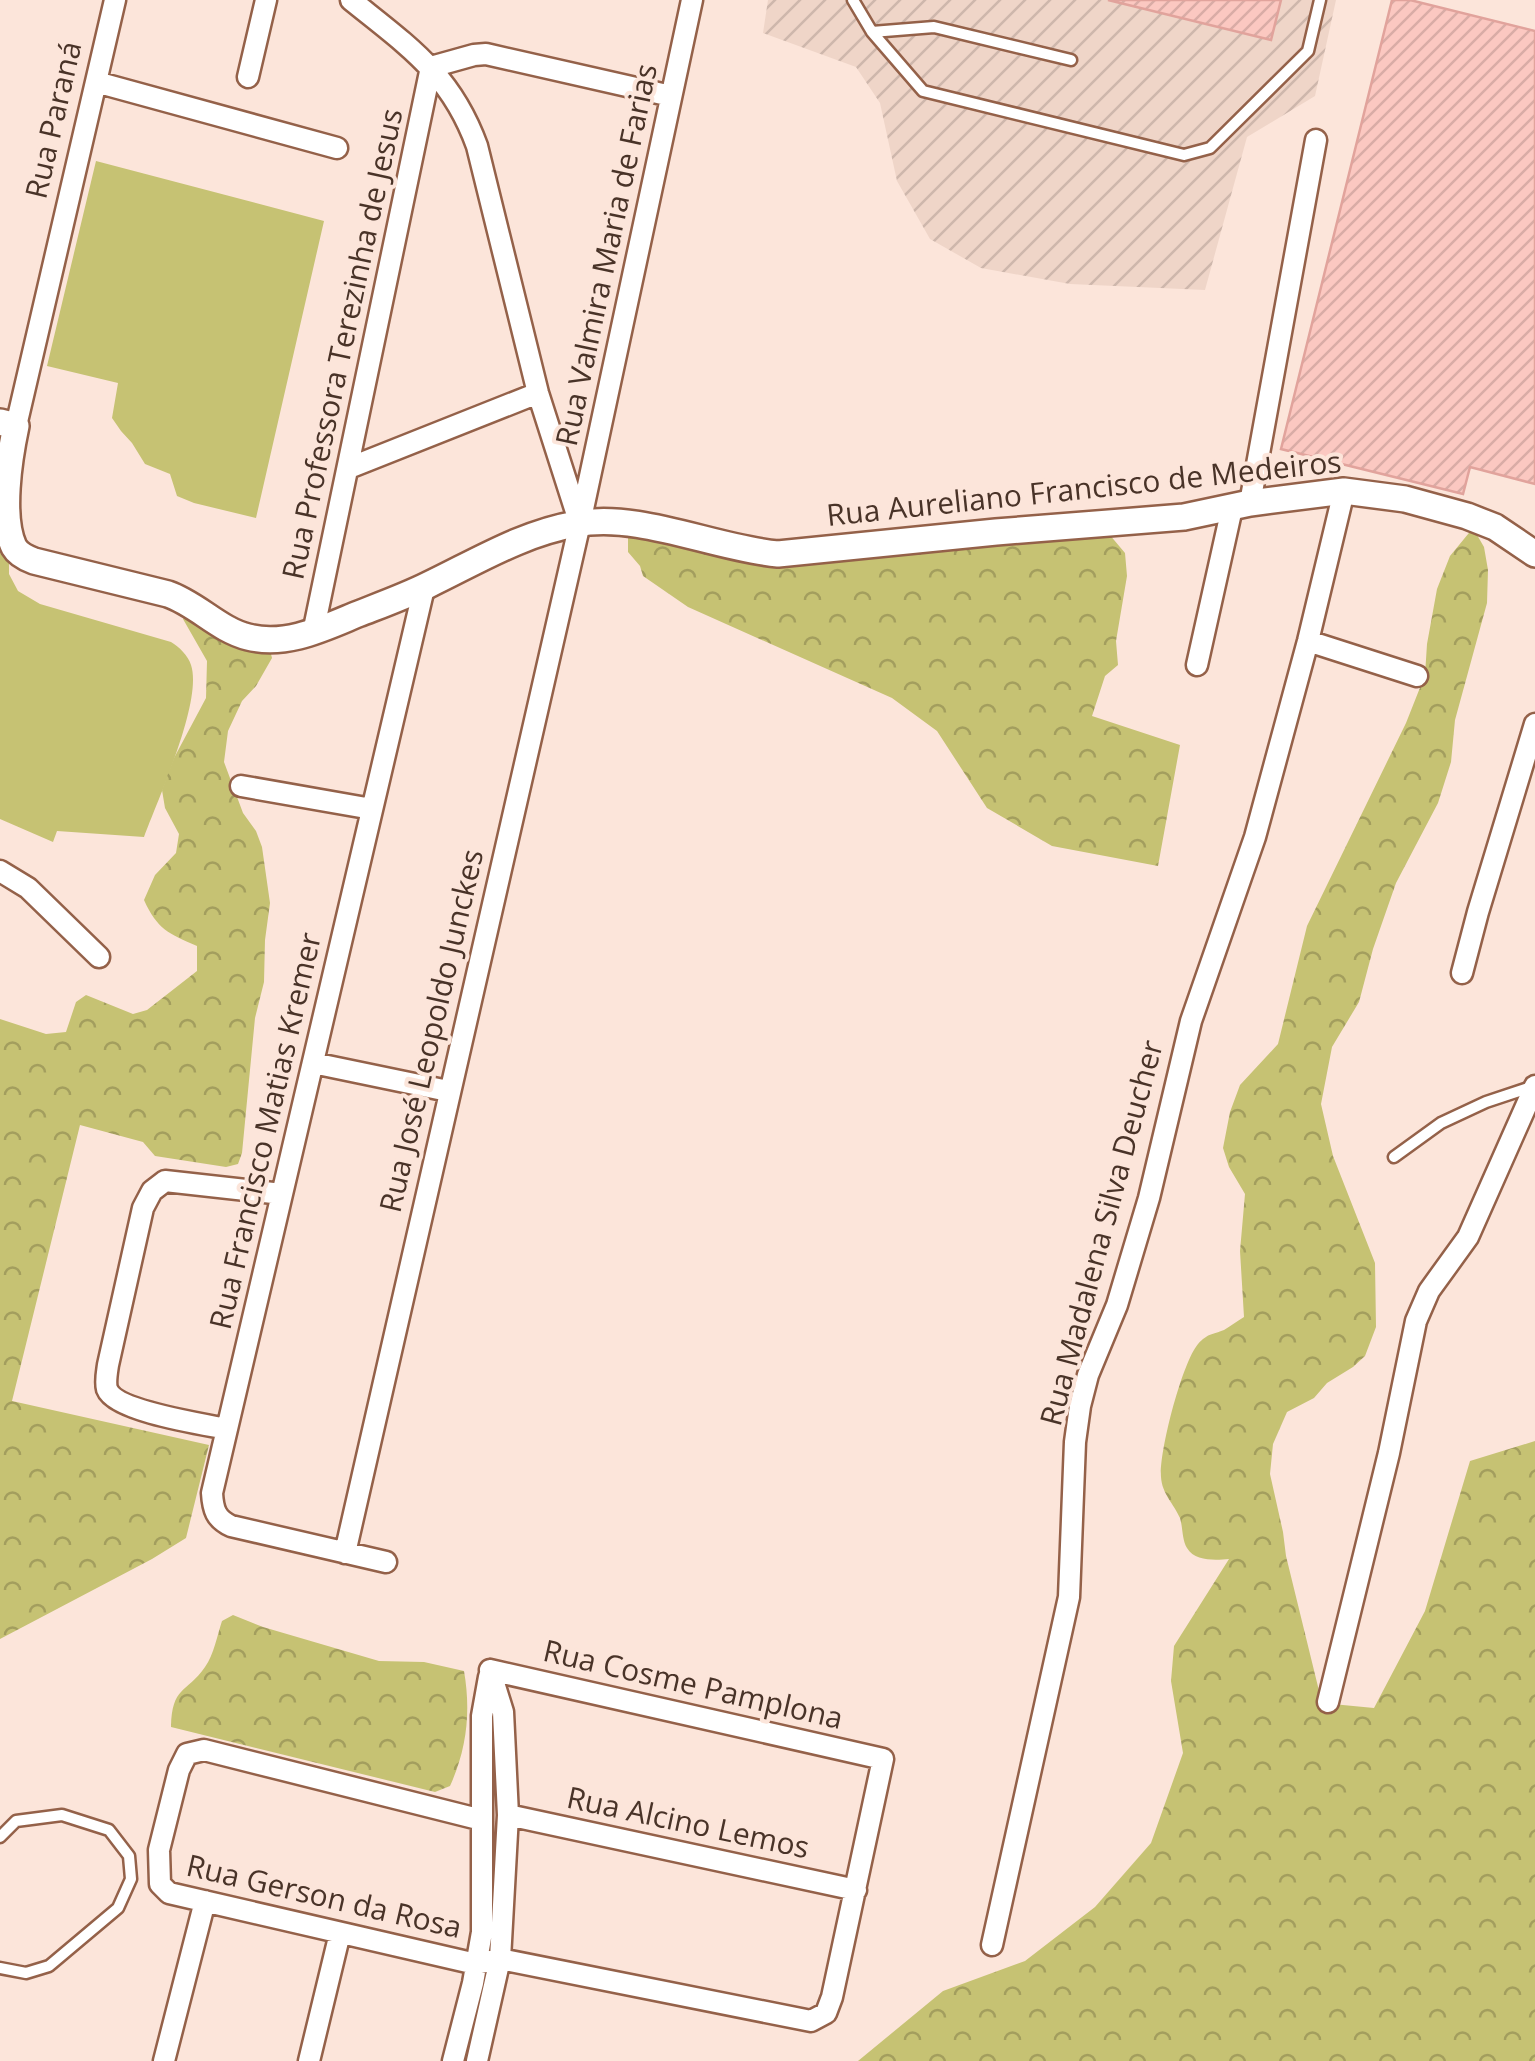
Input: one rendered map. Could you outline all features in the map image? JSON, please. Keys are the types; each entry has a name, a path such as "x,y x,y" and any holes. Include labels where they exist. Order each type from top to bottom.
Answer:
{"street":[{"name":"Rua Paraná","path":"14,548 4,512 8,424 115,0"},
{"path":"248,77 266,0"},
{"path":"351,0 431,67 468,120 538,393 580,523"},
{"name":"Rua Valmira Maria de Farias","path":"580,523 692,0"},
{"path":"431,67 486,54 672,96"},
{"name":"Rua Professora Terezinha de Jesus","path":"313,633 431,67"},
{"path":"96,82 336,148"},
{"path":"1197,665 1241,506 1316,140"},
{"path":"348,468 538,393"},
{"name":"Rua Aureliano Francisco de Medeiros","path":"14,548 34,561 184,600 232,632 269,640 313,633 424,588 525,538 580,523 610,522 669,530 750,552 778,554 1184,517 1344,491 1406,499 1452,511 1495,527 1535,554"},
{"name":"Rua Madalena Silva Deucher","path":"992,1945 1069,1597 1080,1406 1088,1375 1117,1305 1148,1198 1191,1021 1255,837 1344,491"},
{"name":"Rua José Leopoldo Junckes","path":"345,1553 580,523"},
{"name":"Rua Francisco Matias Kremer","path":"386,1562 222,1522 215,1514 212,1492 424,588"},
{"path":"1308,641 1417,676"},
{"path":"1462,972 1535,724"},
{"path":"241,786 372,809"},
{"path":"0,871 28,888 99,957"},
{"path":"313,1063 448,1091"},
{"path":"1328,1702 1389,1453 1416,1321 1429,1291 1476,1223 1535,1086"},
{"path":"227,1429 130,1408 114,1400 106,1386 144,1208 152,1190 165,1182 282,1194"},
{"path":"477,2061 500,1959 508,1815 503,1712 490,1670"},
{"path":"454,2061 482,1932 482,1716 490,1670"},
{"name":"Rua Cosme Pamplona","path":"490,1670 883,1759 856,1890"},
{"name":"Rua Gerson da Rosa","path":"476,1964 169,1893 160,1884 159,1850 179,1770 187,1754 204,1750 482,1820"},
{"name":"Rua Alcino Lemos","path":"508,1815 856,1890"},
{"path":"476,1964 500,1959 810,2021 826,2013 836,1986 856,1890"},
{"path":"164,2061 204,1902"},
{"path":"309,2061 340,1932"}],"lane":[{"path":"853,0 872,32 923,92 1184,156 1210,148 1308,50 1320,0"},
{"path":"872,32 934,28 1071,60"},
{"path":"1394,1157 1441,1123 1486,1102 1535,1086"},
{"path":"0,1837 16,1821 62,1815 109,1830 128,1856 131,1879 118,1908 49,1966 26,1973 0,1968"}],"shaded area":[{"path":"768,0 1336,0 1315,96 1247,137 1205,290 1070,284 981,268 930,239 897,181 880,103 856,67 763,33"}],"green space":[{"path":"96,161 324,221 256,518 177,496 170,474 145,464 112,418 118,383 47,366"},
{"path":"1473,528 1484,547 1487,603 1455,720 1451,762 1438,803 1396,883 1359,1002 1332,1047 1321,1104 1333,1156 1375,1263 1376,1327 1365,1356 1327,1383 1314,1398 1287,1412 1273,1444 1270,1474 1322,1703 1374,1708 1425,1611 1470,1461 1535,1441 1535,2061 858,2061 943,1991 1025,1961 1095,1907 1151,1843 1183,1753 1171,1681 1174,1646 1229,1559 1206,1559 1187,1548 1180,1518 1162,1483 1161,1465 1173,1408 1192,1354 1205,1338 1244,1317 1240,1251 1245,1194 1223,1148 1230,1112 1240,1085 1278,1044 1307,926 1406,723 1425,675 1437,589 1450,556"},
{"path":"635,533 721,552 1109,534 1125,553 1127,576 1116,641 1118,665 1105,676 1092,716 1180,745 1158,866 1052,846 987,808 937,731 892,698 688,607 643,576 628,552 628,537"},
{"path":"0,553 9,555 9,574 18,591 40,604 171,642 190,661 193,681 185,725 144,837 57,831 53,842 0,819"},
{"path":"188,612 270,650 272,658 242,701 228,731 224,762 243,813 262,847 270,903 242,1153 238,1164 226,1167 155,1156 143,1142 80,1125 12,1401 209,1445 186,1538 0,1639 0,1019 46,1034 66,1032 76,1002 86,995 133,1014 147,1010 197,971 197,946 165,929 144,900 155,875 176,853 179,834 165,808 162,790 206,698 207,661 183,619"},
{"path":"233,1615 379,1661 424,1662 464,1671 466,1730 450,1786 435,1792 171,1727 177,1697 205,1667 222,1621"}],"building":[{"path":"1108,0 1281,0 1271,40"},
{"path":"1392,0 1410,0 1535,31 1535,484 1470,467 1463,494 1281,449"}]}
